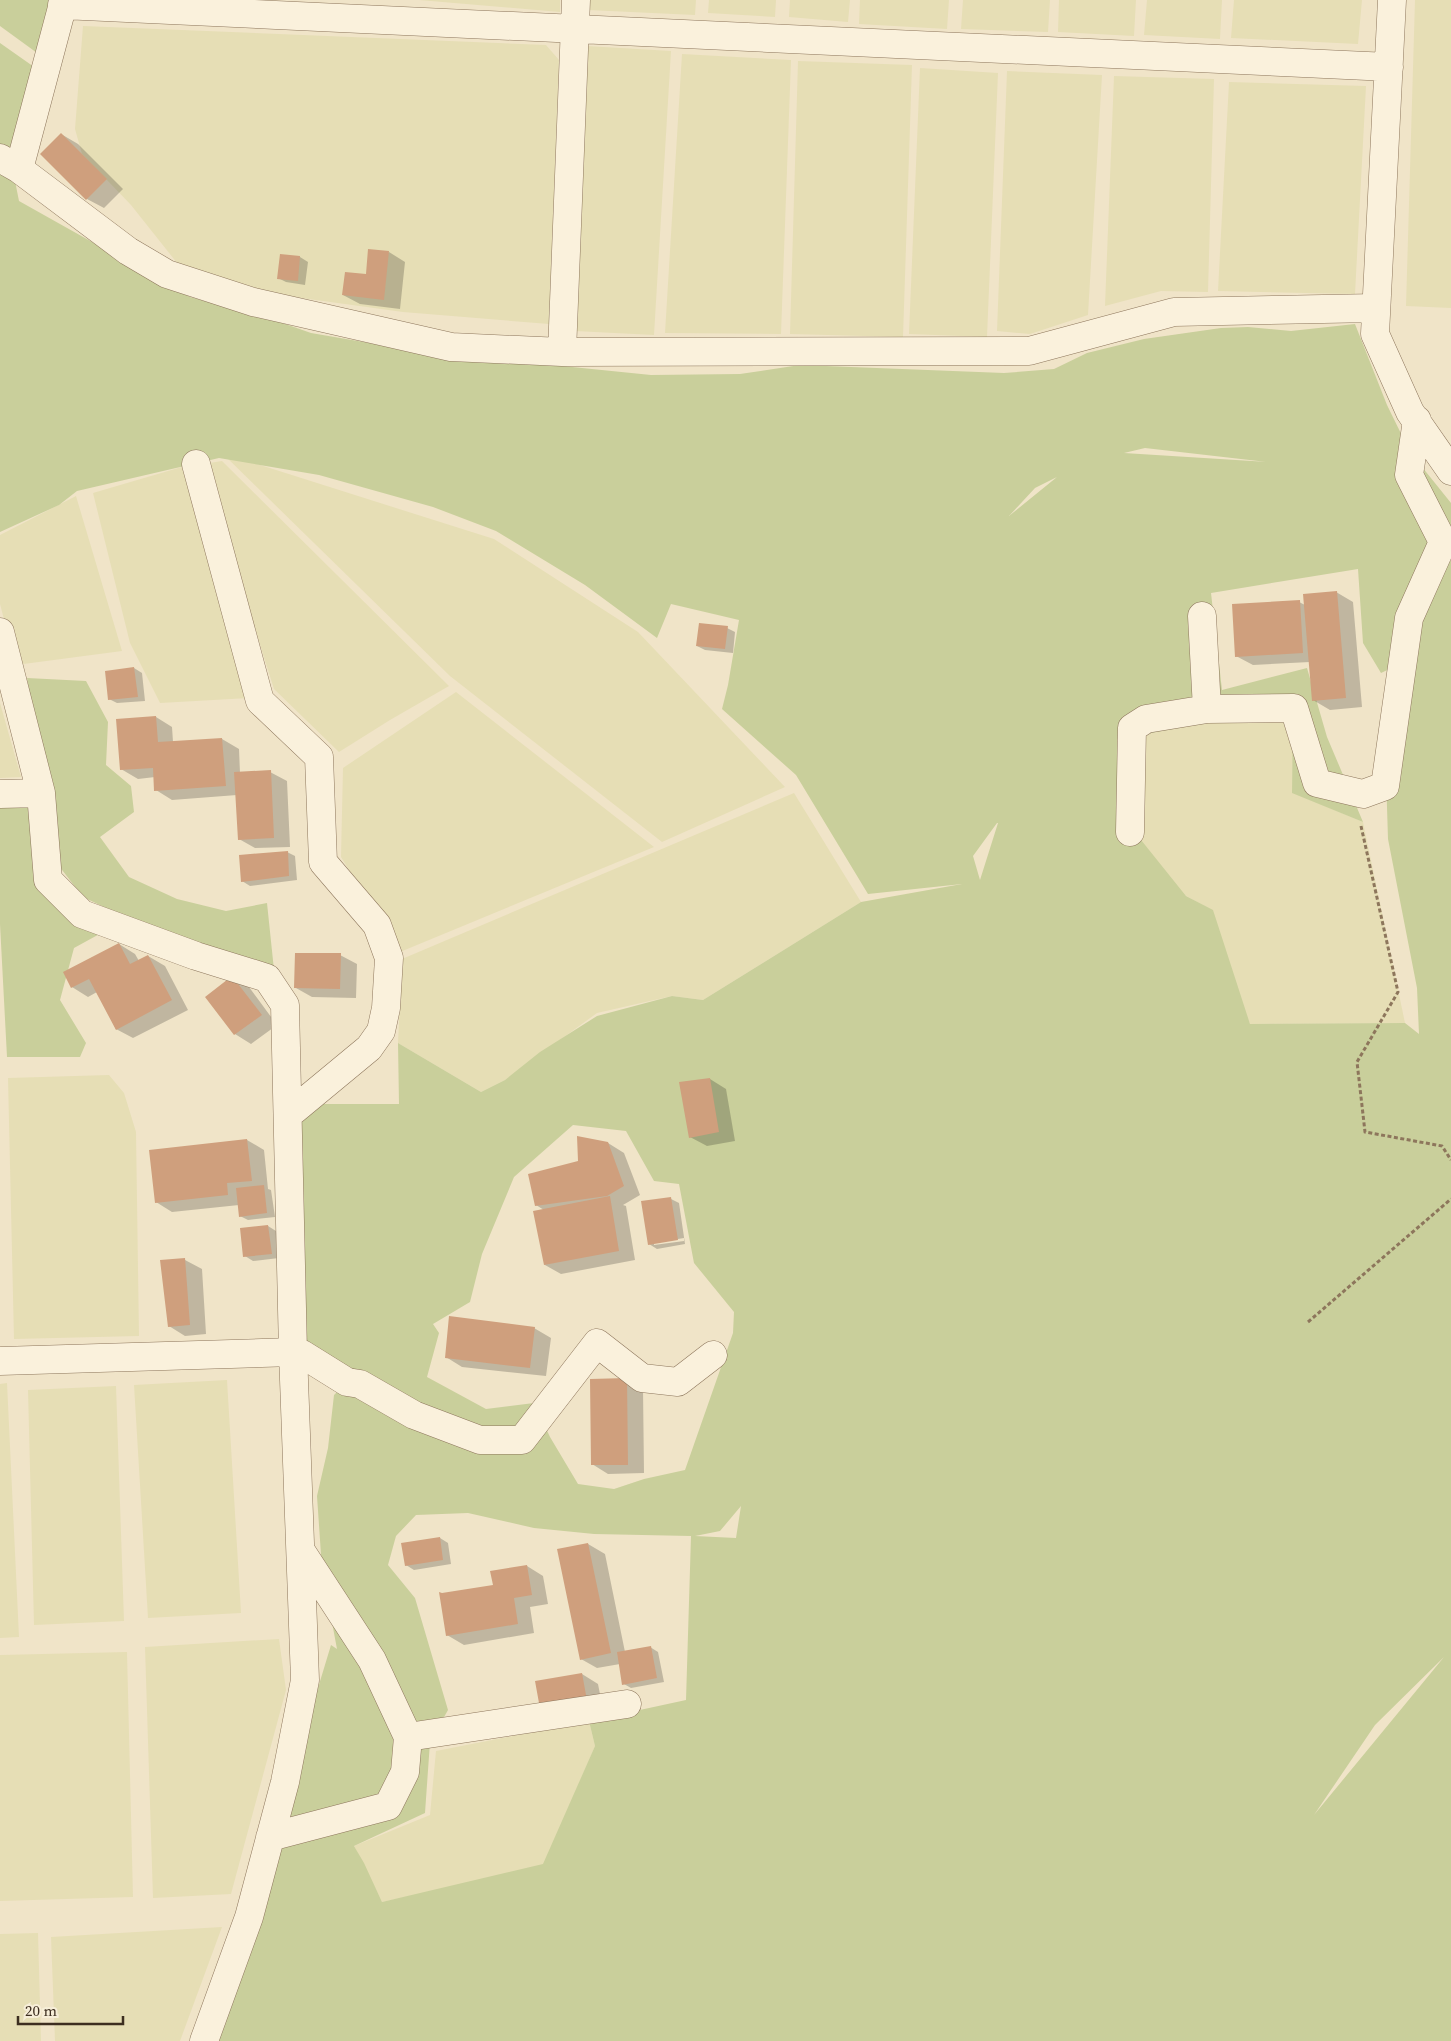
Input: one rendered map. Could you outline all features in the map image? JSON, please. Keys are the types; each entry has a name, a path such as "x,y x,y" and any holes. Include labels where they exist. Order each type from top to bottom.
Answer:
{"street":[{"path":"562,352 576,0"},
{"path":"1392,0 1375,334 1410,412 1451,471"},
{"path":"1376,308 1174,312 1029,351 562,352 451,346 253,302 167,274 128,251 10,163 63,2 575,29 1389,66"},
{"path":"1130,832 1132,728 1146,719 1207,709 1294,708 1316,783 1364,794 1385,786 1409,618 1443,542 1410,476 1417,420"},
{"path":"196,464 260,701 319,756 323,862 377,925 389,958 386,1008 381,1031 369,1048 288,1116"},
{"path":"1202,616 1207,709"},
{"path":"0,632 41,793 48,880 82,914 196,956 267,978 285,1005 293,1352 305,1680 285,1782 249,1917 204,2041"},
{"path":"0,794 41,793"},
{"path":"0,1361 293,1352 302,1354 347,1382 360,1384 414,1415 480,1440 522,1440 597,1343 642,1378 678,1382 713,1355"},
{"path":"270,1837 388,1806 405,1772 408,1737 372,1660 300,1550"},
{"path":"408,1737 627,1704"}],"path":[{"path":"1353,791 1398,992 1357,1062 1365,1132 1442,1146 1451,1160"},
{"path":"1308,1322 1451,1200"}],"shaded area":[{"path":"419,0 560,0 560,12"},
{"path":"588,0 696,0 695,15 588,10"},
{"path":"709,0 776,0 775,17 708,13"},
{"path":"790,0 850,0 848,22 789,17"},
{"path":"860,0 949,0 947,29 859,24"},
{"path":"963,0 1050,0 1048,32 961,29"},
{"path":"1059,0 1136,0 1134,36 1058,32"},
{"path":"1147,0 1222,0 1220,39 1144,35"},
{"path":"1234,0 1362,0 1358,44 1231,38"},
{"path":"1415,0 1451,0 1451,308 1406,306"},
{"path":"83,26 546,45 559,60 549,324 403,312 193,283 131,205 82,154 75,129"},
{"path":"587,46 671,51 654,335 575,331"},
{"path":"682,54 791,60 781,334 665,333"},
{"path":"798,61 912,65 903,337 790,334"},
{"path":"920,68 998,73 987,337 909,334"},
{"path":"1007,71 1102,75 1088,315 1030,334 997,331"},
{"path":"1114,76 1214,79 1208,292 1161,291 1105,306"},
{"path":"1229,82 1366,86 1355,294 1218,291"},
{"path":"222,453 494,539 638,632 785,787 662,842 450,676"},
{"path":"222,461 449,686 339,752 274,689 203,464"},
{"path":"1282,463 1317,493 1354,561 1211,592 1213,693 1120,706 1117,739 1294,708 1292,792 1363,822 1405,1023 1250,1024 1224,960 1213,911 1137,868 1162,901 984,870 1009,822 1037,742 1037,639 1004,520 1080,468","holes":["1117,744 1134,865 1109,833"]},
{"path":"185,466 249,698 160,703 130,643 93,493"},
{"path":"76,496 122,651 16,665 0,604 0,535"},
{"path":"456,692 654,847 400,952 341,857 343,768"},
{"path":"0,703 21,777 0,778"},
{"path":"794,793 861,902 703,1000 672,996 597,1013 505,1080 481,1092 398,1043 402,959"},
{"path":"109,1075 124,1093 136,1132 139,1336 14,1339 8,1078"},
{"path":"227,1380 241,1613 148,1618 134,1385"},
{"path":"7,1383 19,1637 0,1638 0,1384"},
{"path":"116,1386 124,1621 34,1625 28,1390"},
{"path":"279,1639 286,1690 231,1894 153,1898 145,1647"},
{"path":"127,1652 133,1897 0,1901 0,1655"},
{"path":"589,1721 595,1746 543,1868 382,1902 354,1846 430,1815 436,1751"},
{"path":"222,1927 180,2041 55,2041 51,1937"},
{"path":"38,1933 41,2041 0,2041 0,1934"}],"green space":[{"path":"0,0 54,0 44,58 0,26"},
{"path":"0,43 37,69 15,181 19,201 190,297 271,319 311,333 387,346 464,356 651,375 740,374 800,365 1004,373 1054,369 1087,353 1144,339 1221,328 1248,327 1291,331 1355,324 1387,405 1410,452 1451,503 1451,537 1443,542 1412,576 1409,618 1400,664 1381,673 1363,643 1358,569 1211,593 1222,690 1307,668 1327,737 1363,822 1292,793 1293,708 1117,739 1129,825 1186,896 1213,910 1250,1024 1405,1023 1419,1034 1417,988 1388,839 1386,775 1405,648 1447,561 1451,561 1451,2041 207,2041 213,2035 331,1645 337,1649 322,1569 317,1496 328,1448 334,1395 347,1382 302,1354 297,1124 317,1104 399,1104 398,1043 481,1092 505,1080 540,1052 597,1016 672,996 703,1000 861,902 962,884 868,894 796,775 722,709 739,620 671,604 657,638 585,585 496,531 433,507 319,475 219,458 77,491 59,505 0,532","holes":["1145,448 1266,462 1124,453","1057,477 1009,516 1035,488","997,823 998,823 980,880 973,856","573,1125 626,1131 654,1181 679,1184 694,1263 734,1312 733,1333 685,1470 644,1479 614,1489 578,1484 550,1437 534,1403 486,1409 427,1377 439,1333 433,1324 470,1302 482,1254 514,1177","741,1506 736,1538 695,1536 720,1531","468,1513 534,1528 594,1534 691,1536 686,1700 589,1721 595,1746 543,1864 382,1902 354,1846 425,1813 430,1742 448,1710 415,1598 388,1565 396,1536 416,1515","1444,1657 1314,1815 1375,1725"]},
{"path":"27,678 86,681 108,722 106,765 131,786 134,812 100,837 129,877 177,899 226,911 267,903 274,970 144,926 83,897 59,866"},
{"path":"32,793 55,887 105,931 74,948 60,1000 86,1043 80,1057 7,1057 0,924 0,794"}],"building":[{"path":"61,133 107,179 86,200 40,154"},
{"path":"368,249 389,251 384,300 342,295 345,272 366,274"},
{"path":"280,254 300,256 298,281 277,279"},
{"path":"1337,591 1346,698 1312,701 1303,594"},
{"path":"1300,600 1303,653 1235,657 1232,604"},
{"path":"699,623 728,626 725,649 696,646"},
{"path":"134,667 138,697 108,700 105,671"},
{"path":"156,716 158,742 222,738 226,786 154,791 153,768 120,770 116,719"},
{"path":"271,770 274,838 238,840 234,772"},
{"path":"288,851 289,876 241,882 239,855"},
{"path":"119,943 130,964 148,955 172,1000 116,1030 89,979 71,988 63,972"},
{"path":"295,953 341,953 340,989 294,988"},
{"path":"232,976 262,1015 234,1035 205,997"},
{"path":"710,1078 719,1132 689,1138 679,1082"},
{"path":"577,1136 608,1142 624,1186 607,1196 535,1206 528,1174 578,1161"},
{"path":"247,1139 252,1181 227,1183 228,1195 155,1203 149,1150"},
{"path":"264,1185 267,1213 239,1217 236,1188"},
{"path":"610,1196 619,1251 544,1265 533,1211"},
{"path":"671,1197 678,1240 648,1245 641,1201"},
{"path":"268,1225 272,1254 243,1257 240,1228"},
{"path":"185,1258 190,1325 168,1327 160,1260"},
{"path":"449,1316 535,1327 530,1368 445,1358"},
{"path":"627,1378 628,1465 591,1465 590,1379"},
{"path":"440,1537 443,1560 405,1566 401,1543"},
{"path":"588,1543 611,1653 580,1660 557,1549"},
{"path":"527,1565 532,1595 514,1598 518,1624 446,1636 439,1592 493,1585 490,1571"},
{"path":"651,1646 657,1678 622,1685 617,1652"},
{"path":"582,1673 588,1706 541,1714 535,1681"}]}
